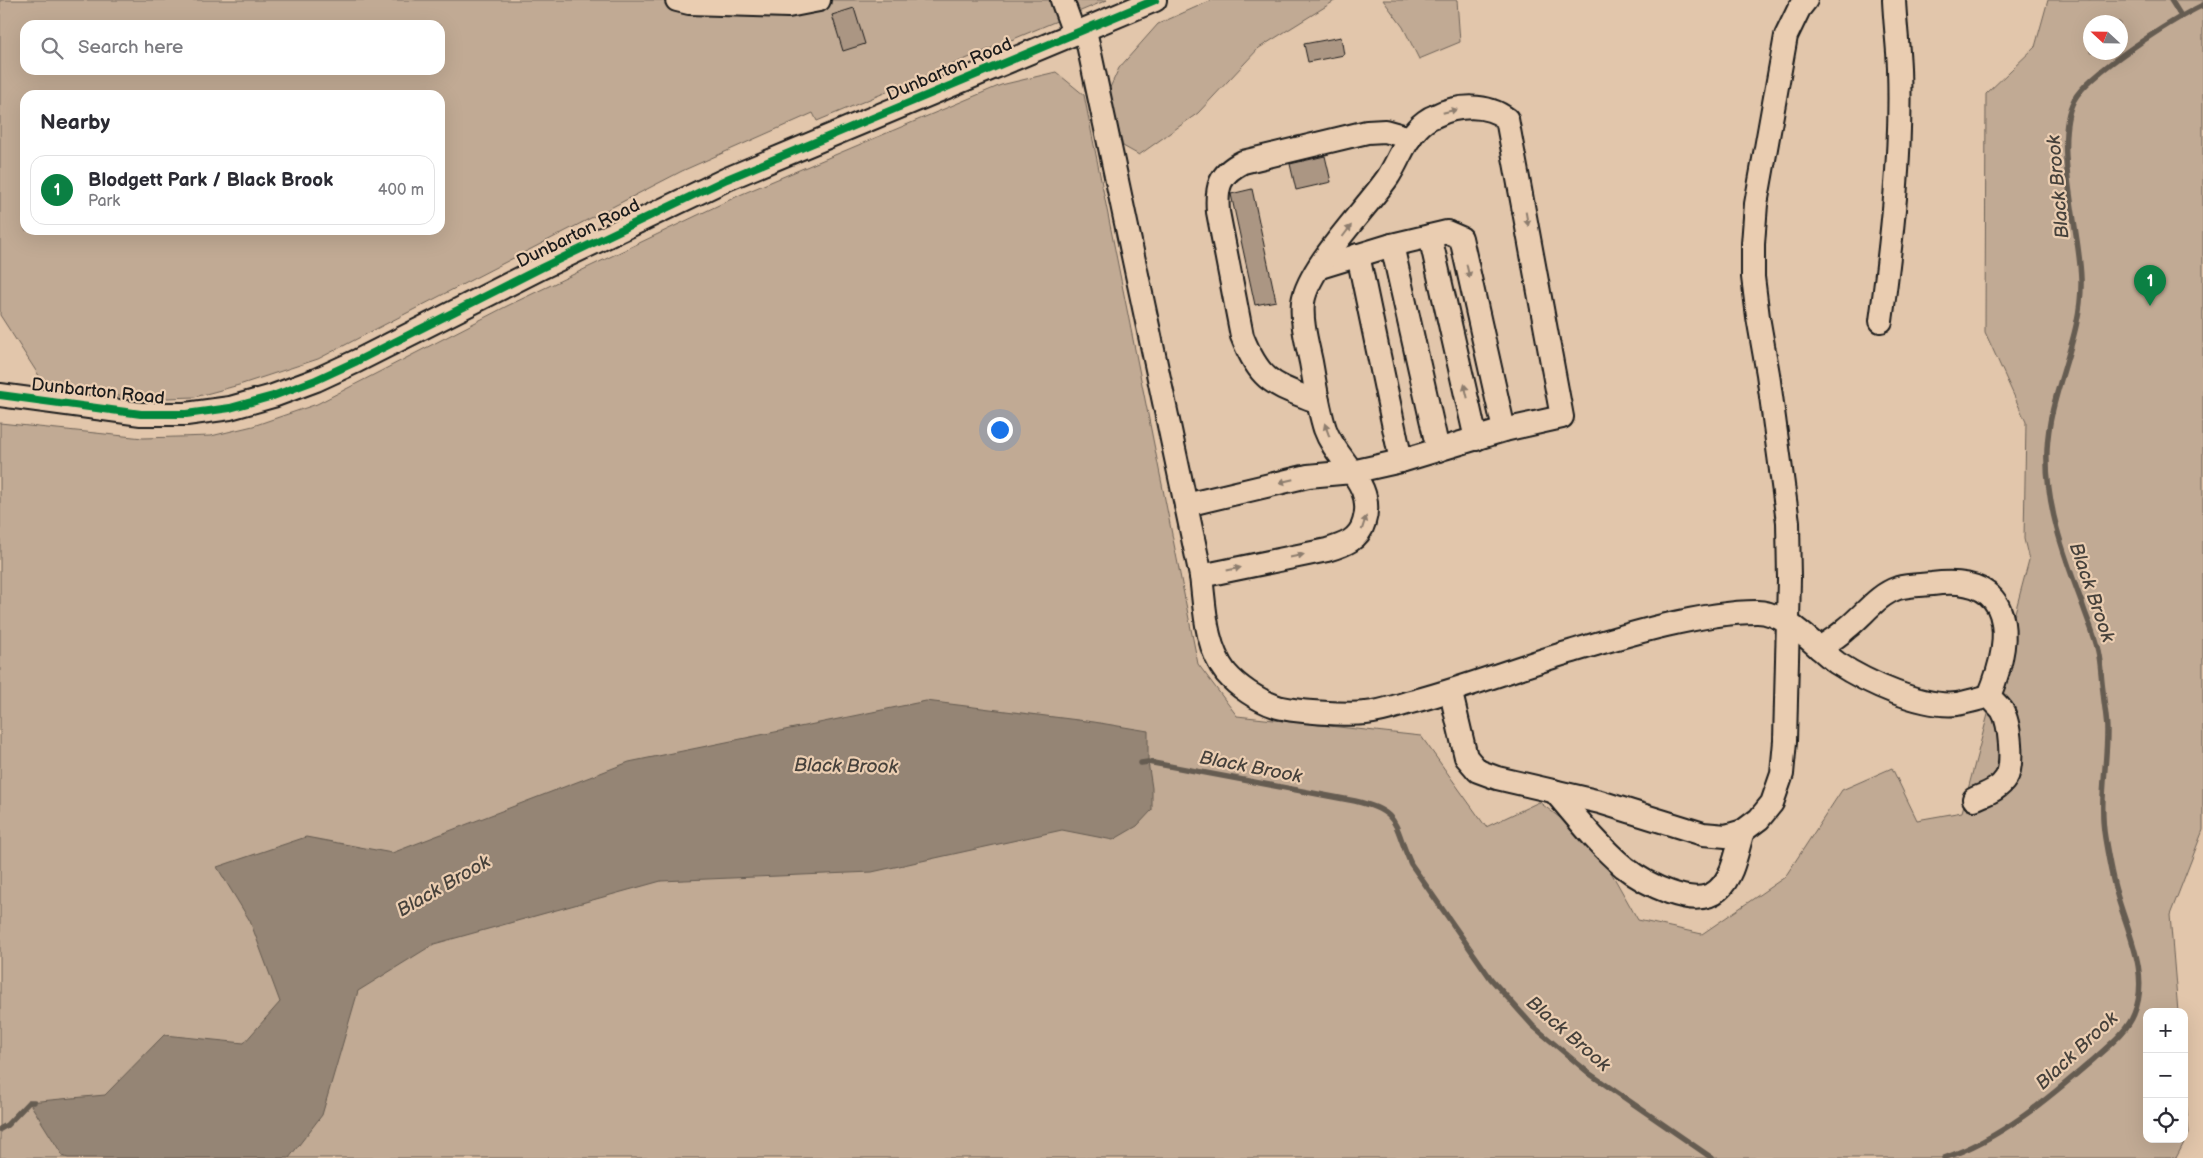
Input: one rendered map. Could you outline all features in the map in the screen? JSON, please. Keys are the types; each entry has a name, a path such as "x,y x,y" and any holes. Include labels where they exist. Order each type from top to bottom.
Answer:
{"street":[{"path":"677,0 689,3 788,6 819,0"},
{"path":"1062,0 1079,32 1186,505 1201,576 1208,633 1219,662 1227,674 1250,693 1277,707 1323,713 1367,713 1450,692 1572,651 1688,621 1760,612 1788,623 1837,663 1867,680 1913,697 1928,701 1956,704 1988,696"},
{"name":"Dunbarton Road","path":"0,395 141,414 186,414 230,408 273,396 316,380 358,361 664,207 969,76 1155,0"},
{"path":"1450,692 1466,756 1478,771 1497,778 1600,802 1703,834 1726,836 1743,831 1759,819 1772,803 1782,774 1785,741 1788,522 1776,428 1758,317 1753,277 1753,244 1756,204 1786,36 1799,9 1806,0"},
{"path":"1881,321 1890,251 1898,150 1899,67 1894,0"},
{"path":"1186,505 1308,476 1352,472 1401,461 1504,430 1562,417 1507,119 1497,111 1474,106 1450,110 1435,116 1417,128 1389,176 1308,285 1303,302 1304,324 1318,402 1331,441 1352,472 1365,492 1368,510 1362,530 1347,544 1201,576"},
{"path":"1318,402 1271,381 1259,371 1249,352 1242,336 1218,212 1217,194 1220,182 1230,168 1243,162 1366,132 1385,132 1410,138"},
{"path":"1320,267 1392,245 1447,232 1461,238 1504,430"},
{"path":"1430,236 1476,439"},
{"path":"1392,245 1438,450"},
{"path":"1358,255 1401,461"},
{"path":"1819,648 1848,628 1881,598 1898,588 1963,582 1984,590 1999,605 2004,633 2000,670 1988,696"},
{"path":"1974,799 1993,791 2006,778 2011,760 2008,734 2002,711 1988,696"},
{"path":"1554,791 1608,853 1626,869 1671,894 1689,898 1704,897 1718,891 1727,880 1743,831"}],"shaded area":[{"path":"0,0 1107,0 817,121 813,113 682,171 318,359 239,385 195,397 139,399 45,385 0,315"},
{"path":"1212,0 1336,0 1259,48 1198,113 1139,155 1123,146 1108,92 1119,68 1158,24"},
{"path":"1383,0 1457,0 1460,42 1419,59 1403,27"},
{"path":"2048,0 2203,0 2203,830 2170,915 2178,1008 2143,1008 2143,1143 2184,1143 2176,1158 0,1158 0,423 143,438 211,436 253,426 317,404 507,306 742,194 1001,85 1056,72 1084,95 1198,664 1237,716 1421,736 1486,827 1539,802 1595,844 1638,920 1702,934 1785,877 1842,790 1892,768 1917,820 1962,812 2029,560 2024,539 2026,422 1985,332 1986,94 2035,47"}],"water":[{"path":"926,701 1094,722 1148,731 1148,762 1152,788 1152,810 1137,826 1113,840 1062,830 872,872 661,881 434,944 358,991 322,1115 289,1158 68,1158 63,1156 29,1102 105,1095 164,1035 244,1043 280,1002 250,921 217,867 306,837 392,853 629,762"}],"building":[{"path":"854,8 865,44 843,51 832,15"},
{"path":"1341,37 1344,55 1308,62 1304,44"},
{"path":"1325,156 1331,182 1296,190 1290,164"},
{"path":"1252,189 1276,301 1255,305 1231,194"}],"waterway":[{"path":"2171,0 2181,16"},
{"name":"Black Brook","path":"1944,1158 1965,1150 2005,1129 2060,1088 2122,1033 2131,1021 2139,999 2140,983 2135,952 2120,906 2103,825 2107,731 2099,656 2097,645 2057,530 2047,470 2049,428 2053,407 2072,343 2080,301 2080,259 2066,162 2066,139 2068,118 2074,100 2082,89 2113,62 2133,48 2203,5"},
{"name":"Black Brook","path":"1141,763 1148,762 1355,801 1370,805 1389,815 1398,830 1411,864 1491,979 1533,1026 1590,1074 1712,1158"},
{"name":"Black Brook","path":"0,1129 7,1125 29,1102 34,1102"}],"cycle path":[{"path":"0,395 141,414 186,414 230,408 273,396 316,380 357,361 541,268 727,179 1155,0"}],"place":[{"name":"Blodgett Park / Black Brook","path":"2150,306"}]}
